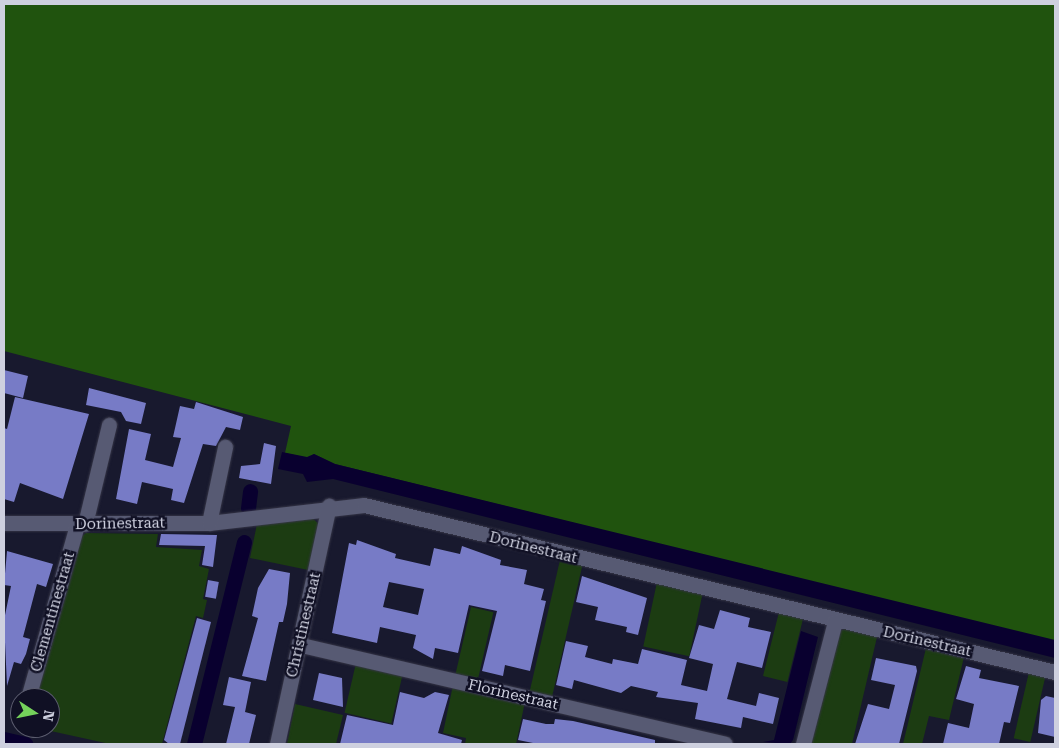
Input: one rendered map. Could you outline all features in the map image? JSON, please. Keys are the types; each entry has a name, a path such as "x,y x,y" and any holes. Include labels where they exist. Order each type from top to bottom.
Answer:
{"street":[{"name":"Clementinestraat","path":"31,688 81,525 109,425"},
{"path":"210,523 226,447"},
{"name":"Dorinestraat","path":"4,523 81,525 210,523 329,506 364,505 1055,672"},
{"name":"Christinestraat","path":"277,744 329,506"},
{"path":"803,744 835,620"},
{"name":"Florinestraat","path":"300,645 725,744"}],"green space":[{"path":"4,4 1055,4 1055,642 335,464 314,454 308,458 285,453 291,426 4,351"},
{"path":"311,517 321,526 313,571 250,558 257,524"},
{"path":"86,533 158,534 156,547 202,550 199,566 209,569 203,599 207,600 203,618 196,616 162,744 110,744 60,733 60,688 39,688 82,536"},
{"path":"560,560 582,565 552,697 530,692"},
{"path":"657,582 703,592 689,656 643,647"},
{"path":"471,607 493,612 478,679 455,674"},
{"path":"779,612 803,618 787,682 763,676"},
{"path":"846,629 877,637 852,744 808,744 838,631"},
{"path":"926,648 964,657 949,720 929,716 922,744 903,744"},
{"path":"356,663 403,674 391,723 345,713"},
{"path":"1029,672 1046,676 1030,742 1014,738"},
{"path":"453,685 525,702 516,744 465,744 466,738 443,733"},
{"path":"295,704 343,715 336,744 287,744"}],"shaded area":[{"path":"282,452 307,457 314,454 335,464 1055,640 1055,658 333,479 307,482 303,474 278,469"},
{"path":"801,631 818,637 793,740 790,744 763,742 774,740"}],"building":[{"path":"4,370 28,376 23,398 4,393"},
{"path":"89,388 146,403 141,424 126,421 121,412 86,405"},
{"path":"15,397 89,414 63,499 20,483 14,502 4,499 4,428 7,429"},
{"path":"196,402 243,417 240,430 226,427 216,446 203,444 184,503 171,500 173,489 142,482 137,504 116,499 129,429 151,434 145,460 173,467 181,438 173,437 180,406 194,409"},
{"path":"264,443 276,446 271,484 239,478 241,466 260,464"},
{"path":"161,534 217,535 213,567 202,565 205,546 159,545"},
{"path":"357,540 396,554 395,558 430,566 434,548 460,554 462,546 501,560 500,565 527,570 524,584 544,589 541,600 546,601 530,671 505,665 503,676 482,671 497,611 469,605 458,653 435,648 433,659 413,648 416,635 380,627 377,643 332,633 349,543 356,545","holes":["389,582 424,589 418,615 383,607"]},
{"path":"7,551 53,564 46,587 37,584 23,637 30,639 26,654 21,664 14,662 7,686 4,620 11,586 4,585"},
{"path":"269,569 290,573 283,622 279,622 266,681 242,676 258,618 252,616 258,588"},
{"path":"582,576 647,598 638,635 626,632 627,627 595,620 598,607 576,602"},
{"path":"208,580 219,582 216,599 205,597"},
{"path":"720,610 750,618 748,627 771,632 762,668 737,662 727,699 756,706 759,693 779,698 773,724 743,717 741,728 695,719 698,703 656,697 658,692 631,686 621,693 574,680 572,689 556,685 566,641 588,646 585,657 612,664 613,659 638,664 642,649 687,660 681,685 707,691 713,664 689,658 699,625 714,629"},
{"path":"197,618 211,622 180,744 169,744 164,740"},
{"path":"876,658 916,666 917,671 899,744 855,744 868,704 889,709 895,685 871,680"},
{"path":"966,666 981,670 979,678 1019,686 1010,723 1004,722 999,744 943,744 948,723 969,728 974,704 956,699"},
{"path":"319,673 342,678 343,707 313,700"},
{"path":"229,677 251,682 245,712 256,715 249,744 226,744 235,707 223,705"},
{"path":"400,692 424,698 435,692 449,695 438,733 462,740 461,744 340,744 347,715 393,725"},
{"path":"1046,696 1055,698 1055,737 1038,733 1041,700"},
{"path":"523,719 546,724 554,724 555,719 573,721 655,740 655,744 538,744 518,740"}],"waterway":[{"path":"248,508 250,491"},
{"path":"194,744 244,542"},
{"path":"4,739 25,744"}]}
